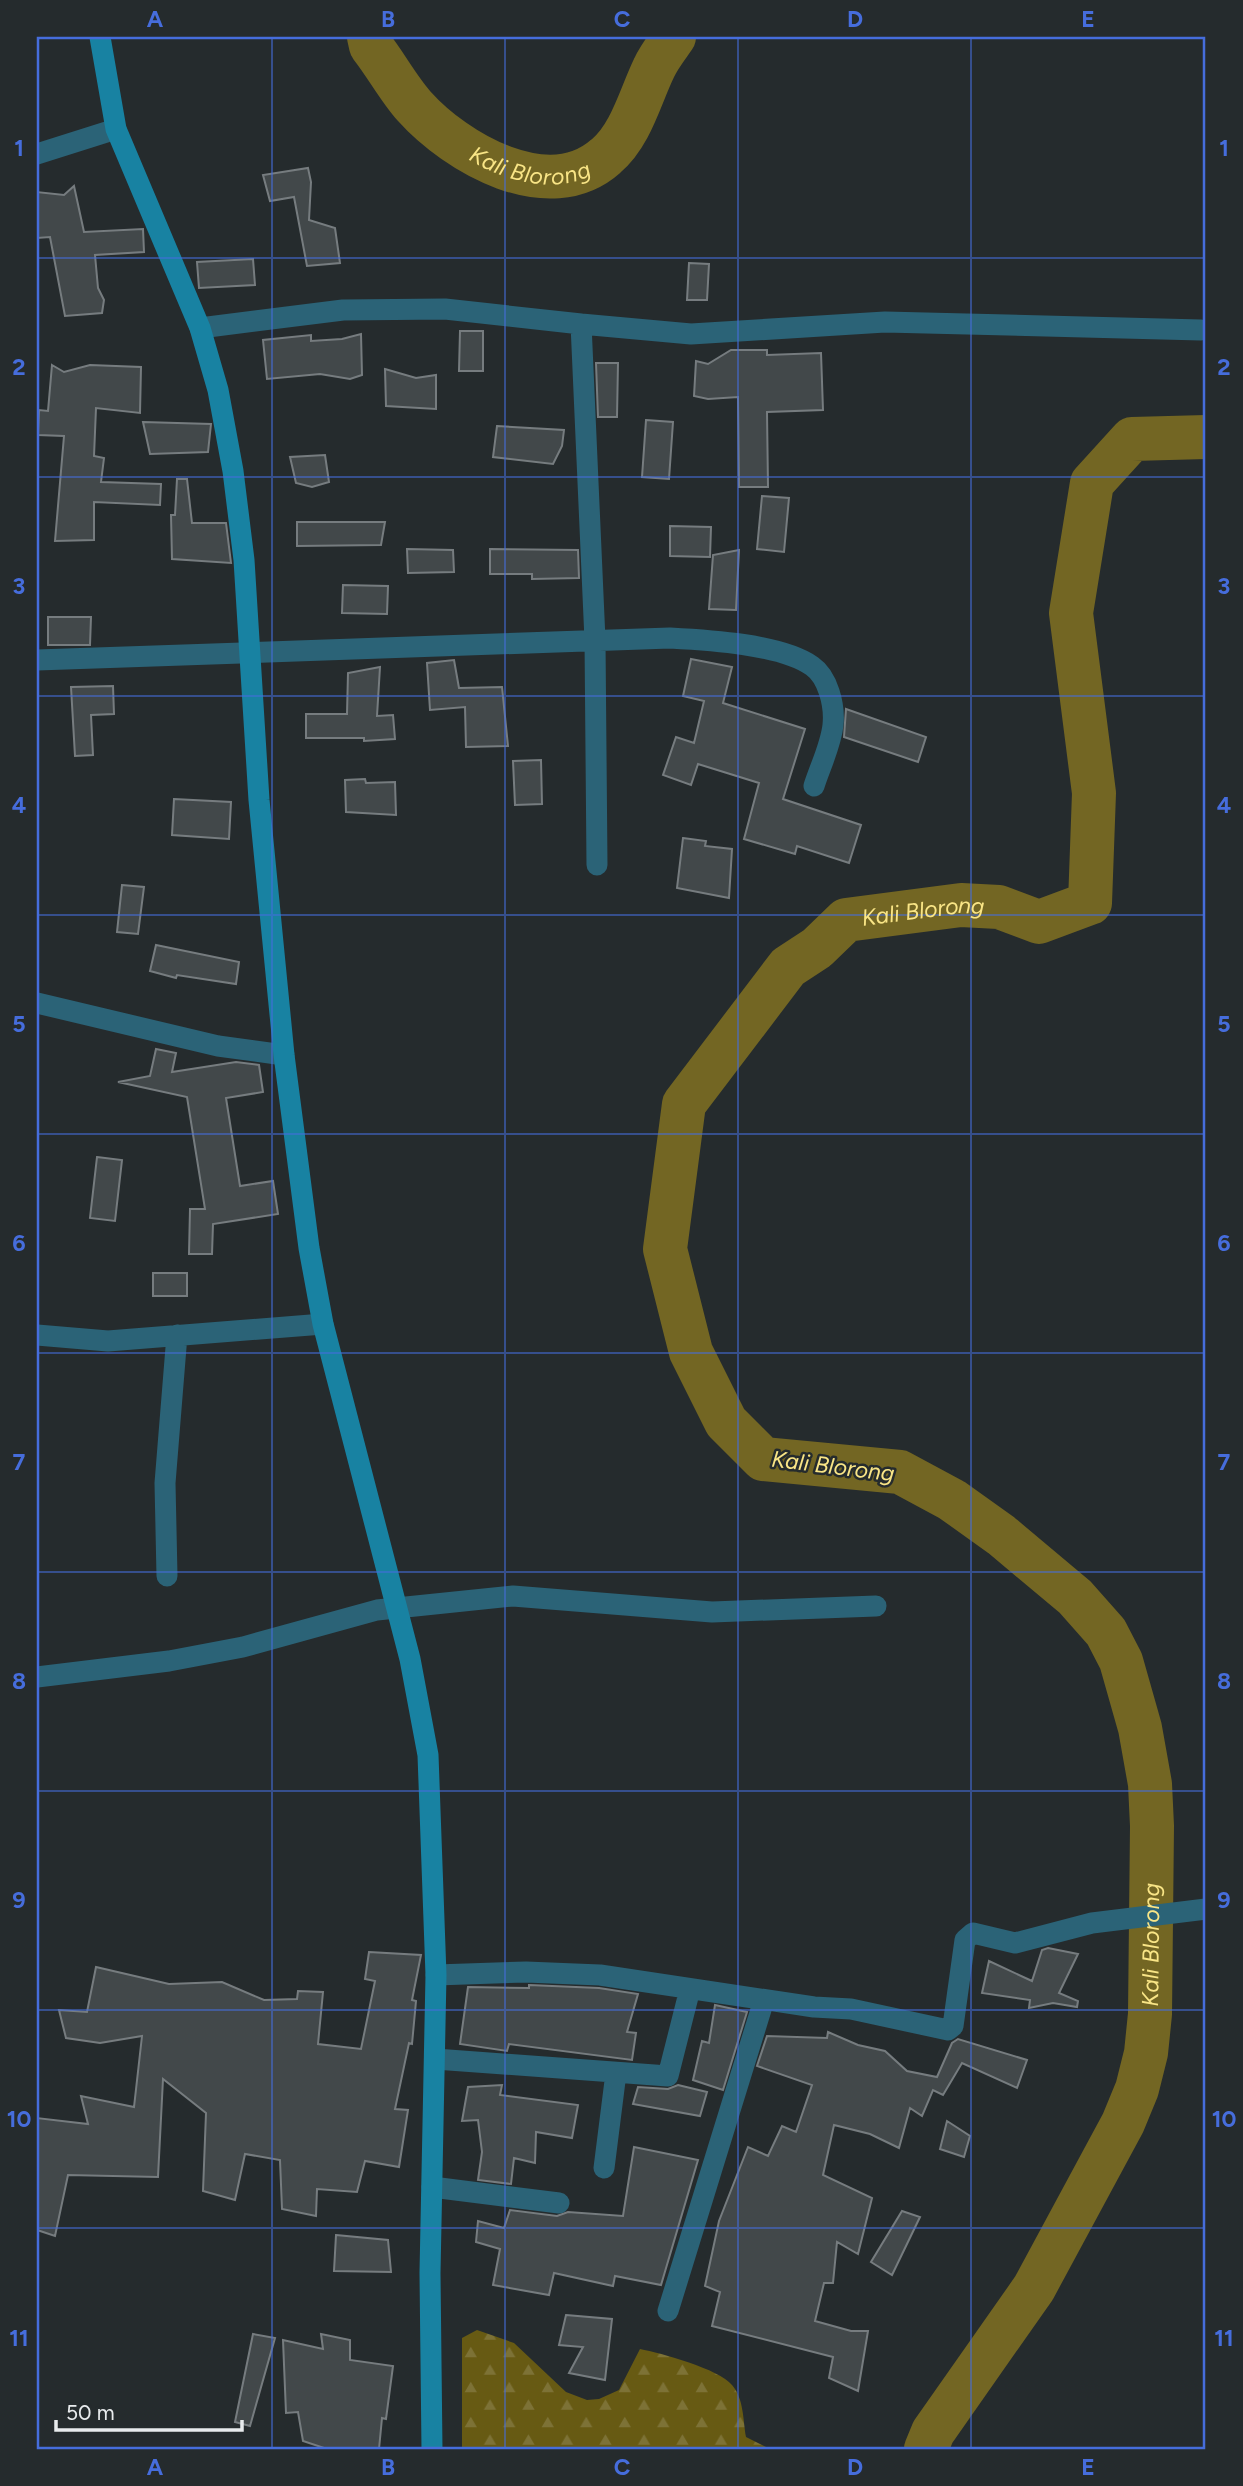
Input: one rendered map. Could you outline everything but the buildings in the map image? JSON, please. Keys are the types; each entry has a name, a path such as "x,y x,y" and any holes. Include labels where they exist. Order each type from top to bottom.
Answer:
{"street":[{"path":"100,37 116,129 200,328 218,390 233,471 251,651 259,800 297,1171 323,1324 410,1659 428,1755 436,1975 432,2187 432,2449"},
{"path":"37,154 116,129"},
{"path":"200,328 356,310 445,309 691,334 885,322 1201,330"},
{"path":"581,324 595,640 597,865"},
{"path":"37,660 670,638 759,648 803,660 815,667 830,696 833,726 814,786"},
{"path":"37,1003 218,1046 284,1055"},
{"path":"37,1335 108,1340 323,1324"},
{"path":"167,1576 165,1483 177,1335"},
{"path":"37,1677 185,1658 272,1641 354,1615 396,1607 513,1596 712,1612 876,1606"},
{"path":"436,1975 566,1972 764,2000 851,2009 948,2030 953,2026 968,1936 978,1932 1015,1943 1063,1928 1200,1909"},
{"path":"435,2059 668,2077 690,1989"},
{"path":"668,2311 764,2000"},
{"path":"604,2168 616,2073"},
{"path":"432,2187 559,2203"}],"green space":[{"path":"477,2330 514,2343 566,2392 587,2400 599,2399 619,2390 640,2349 703,2368 732,2385 741,2403 746,2437 770,2449 462,2449 462,2338"}],"waterway":[{"name":"Kali Blorong","path":"369,37 371,46 408,99 432,124 454,141 504,168 531,175 558,176 583,170 615,147 628,127 656,64 674,37"},
{"name":"Kali Blorong","path":"926,2449 933,2432 1034,2288 1123,2123 1137,2089 1146,2053 1150,2014 1152,1826 1150,1784 1140,1728 1121,1661 1106,1632 1075,1597 1001,1535 952,1500 900,1472 763,1459 726,1422 691,1352 665,1249 684,1104 788,967 817,948 846,920 961,905 999,907 1039,922 1090,903 1094,793 1071,613 1092,483 1132,439 1206,437"}]}
